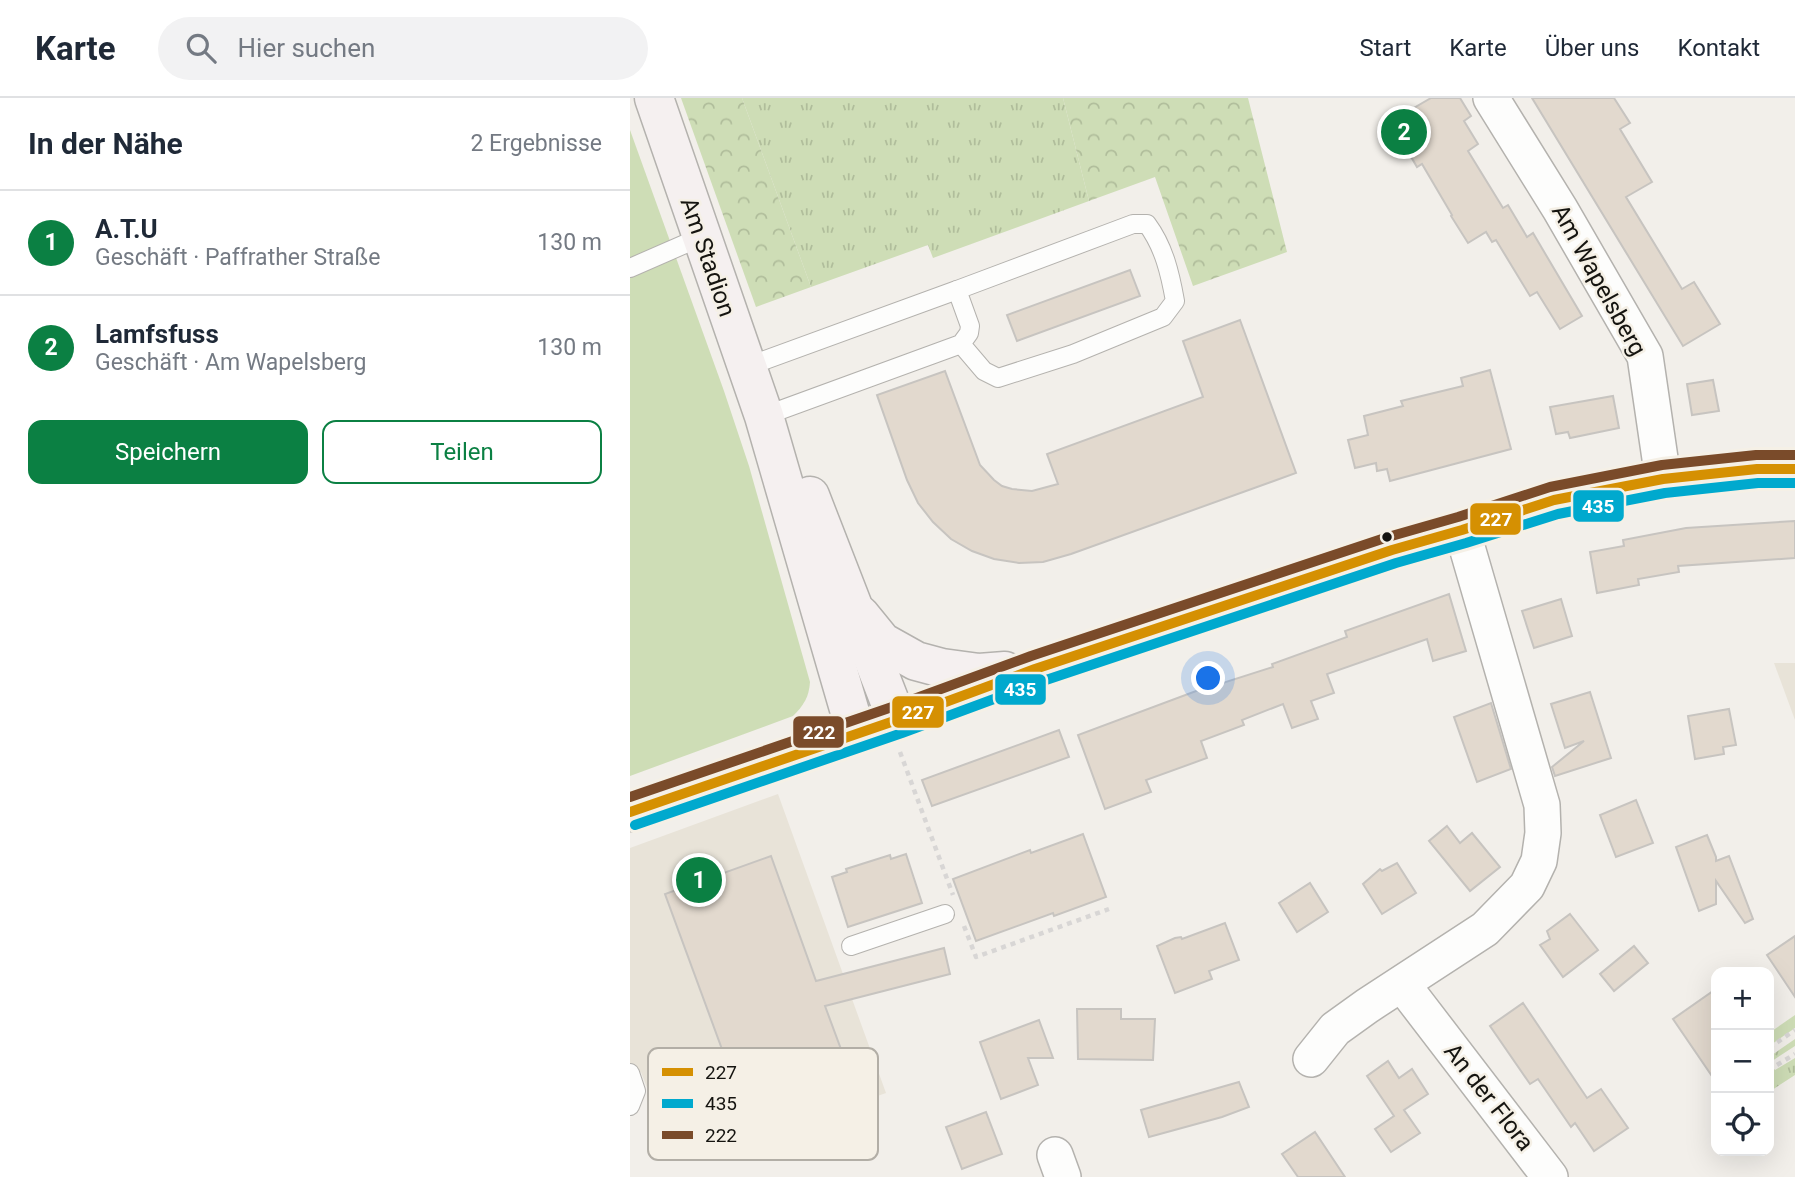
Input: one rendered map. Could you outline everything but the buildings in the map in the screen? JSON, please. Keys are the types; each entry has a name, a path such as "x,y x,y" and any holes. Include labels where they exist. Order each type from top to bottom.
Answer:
{"main road":[{"name":"Am Stadion","path":"654,98 746,367 880,725"},
{"name":"Am Stadion","path":"764,416 802,472 850,601 880,725"},
{"path":"630,812 1035,669 1392,550 1554,500 1663,479 1757,469 1795,469"},
{"path":"850,601 882,642 916,661 979,673 1035,669"}],"street":[{"name":"Am Wapelsberg","path":"1491,98 1560,209 1645,356 1663,479"},
{"path":"1311,1059 1335,1029 1485,929 1527,886 1539,861 1543,833 1542,805 1462,530"},
{"name":"An der Flora","path":"1402,984 1550,1177"}],"lane":[{"path":"746,367 1133,224 1147,224 1156,236 1170,271 1175,301 1163,317 1073,354 998,378 984,371 961,344"},
{"path":"630,268 701,237"},
{"path":"764,416 961,344 969,333 970,326 957,290"},
{"path":"851,946 954,912"},
{"path":"630,1073 636,1091 630,1106"}],"path":[{"path":"880,725 954,912 976,957 1109,909"},
{"path":"1774,1045 1795,1030"},
{"path":"1777,1065 1795,1054"}],"shaded area":[{"path":"1774,663 1795,663 1795,720"},
{"path":"778,794 870,1048 648,1048 648,1091 641,1072 630,1076 630,848"},
{"path":"878,1071 886,1093 878,1096"}],"green space":[{"path":"681,98 742,98 811,287 756,307"},
{"path":"742,98 1063,98 1089,201 933,258 928,245 811,287"},
{"path":"1063,98 1248,98 1287,252 1193,286 1155,177 1089,201"},
{"path":"630,130 749,466 810,682 805,700 793,716 630,776"},
{"path":"1795,1015 1795,1028 1774,1043 1774,1030"},
{"path":"1795,1039 1795,1046 1774,1060 1774,1054"},
{"path":"1795,1058 1795,1075 1774,1089 1774,1069"}],"transit line":[{"name":"222","path":"630,797 1031,656 1388,537 1550,487 1662,465 1756,455 1795,455"},
{"name":"227","path":"630,812 897,720 1035,669 1392,550 1554,500 1663,479 1757,469 1795,469"},
{"name":"435","path":"635,825 902,733 1040,682 1396,563 1558,514 1665,493 1758,483 1795,483"}],"place":[{"name":"Lamfsfuss","path":"1404,132"},
{"name":"A.T.U","path":"699,880"}]}
